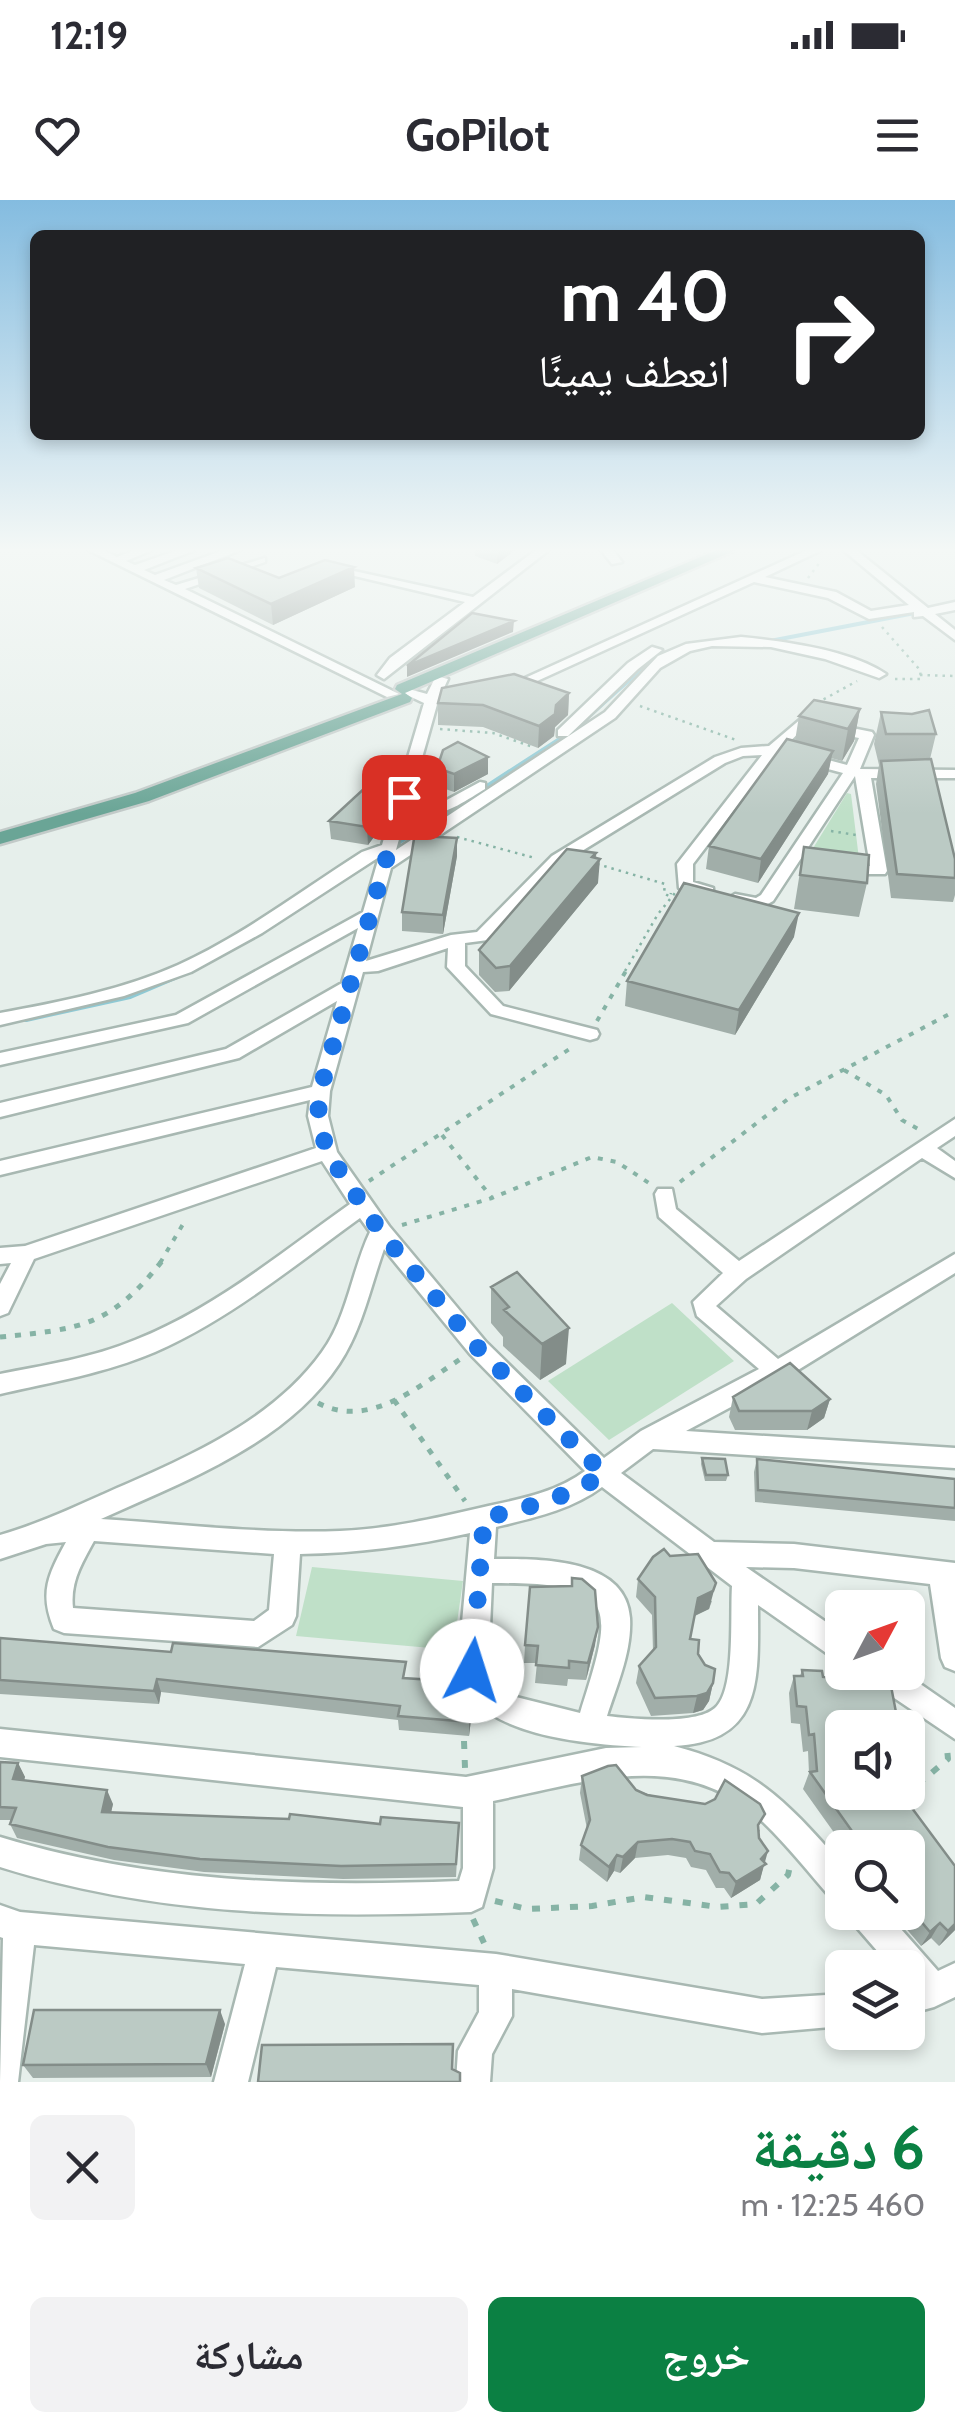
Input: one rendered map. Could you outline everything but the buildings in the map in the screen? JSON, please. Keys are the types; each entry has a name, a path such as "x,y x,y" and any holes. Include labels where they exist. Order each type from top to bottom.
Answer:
{"main road":[{"path":"404,695 525,638"},
{"path":"0,838 160,791 268,752 441,679 464,664"}],"street":[{"path":"274,638 352,677 404,695 450,701"},
{"path":"426,638 395,661 383,683 404,695 429,726"},
{"path":"488,696 618,638"},
{"path":"410,806 447,806 539,750 581,719 582,713 602,694 656,650 714,638"},
{"path":"0,1019 126,990 227,947 368,855 387,857 426,838 625,702 649,669 667,656 722,642 811,651 879,674"},
{"path":"352,677 384,675"},
{"path":"404,695 429,726"},
{"path":"0,1110 232,1054 351,976 457,939 482,936 558,858 720,760 760,750 802,722 886,736"},
{"path":"429,726 410,806 387,857 368,915 320,1091 318,1116 327,1152 380,1231 478,1348 604,1474 825,1636"},
{"path":"760,750 685,864 680,884 759,904 767,898 857,773 867,734"},
{"path":"760,750 857,773 955,774"},
{"path":"792,860 878,873 857,773"},
{"path":"410,806 444,793"},
{"path":"0,1060 182,1019 368,915"},
{"path":"457,939 456,967 497,1010 590,1034"},
{"path":"0,1168 320,1091"},
{"path":"777,1371 705,1310 704,1302 738,1274 955,1126"},
{"path":"931,1145 955,1170"},
{"path":"0,1256 26,1254 327,1152"},
{"path":"665,1194 666,1212 738,1274"},
{"path":"0,1384 96,1363 161,1340 226,1303 357,1199"},
{"path":"0,1547 46,1532 240,1438 300,1395 338,1343 353,1312 366,1262 380,1231"},
{"path":"0,1307 26,1254"},
{"path":"46,1532 87,1529 288,1543 417,1534 476,1511 538,1506 580,1489 650,1438 777,1371 955,1262"},
{"path":"650,1438 955,1458"},
{"path":"476,1511 480,1572 472,1671 481,1688 504,1708 588,1730 705,1732 725,1720 739,1696 745,1581"},
{"path":"87,1529 57,1588 58,1609 64,1620 258,1634 282,1616 288,1543"},
{"path":"712,1554 794,1556 948,1574 955,1658"},
{"path":"480,1572 558,1572 583,1580 607,1597 616,1611 615,1638 588,1730"},
{"path":"907,1690 952,1719"},
{"path":"0,1744 466,1792 606,1764 670,1760 731,1779 773,1810 825,1867"},
{"path":"0,1852 90,1878 268,1898 470,1902 478,1868 478,1790"},
{"path":"1,2082 10,1924 496,1970 762,2016 825,2011"},
{"path":"880,1930 932,1989"},
{"path":"231,2082 265,1948"},
{"path":"472,2082 474,2051 495,2016 496,1970"}],"path":[{"path":"813,706 852,683 879,674 912,682 921,679 920,670 891,638"},
{"path":"918,675 955,676"},
{"path":"625,702 734,736 760,750"},
{"path":"429,726 493,733 539,750"},
{"path":"821,830 862,836"},
{"path":"426,838 441,834 546,860 574,856 664,884 664,893 670,897 680,884"},
{"path":"357,1199 441,1134 590,1034 658,914 680,884"},
{"path":"380,1231 492,1198 592,1157 606,1157 620,1164 665,1194 788,1098 955,1011"},
{"path":"943,1018 955,1018"},
{"path":"844,1070 886,1095 902,1120 931,1145"},
{"path":"441,1134 492,1198"},
{"path":"0,1337 52,1331 106,1316 151,1274 172,1246 186,1223 187,1199"},
{"path":"300,1395 338,1413 354,1414 394,1400 478,1348"},
{"path":"394,1400 476,1511"},
{"path":"912,1812 902,1798 948,1760"},
{"path":"496,1970 470,1902 527,1909 592,1906 644,1897 718,1906 756,1904 788,1876 797,1835"}],"green space":[{"path":"847,793 851,794 860,867 807,858"},
{"path":"672,1303 734,1361 609,1440 548,1381"},
{"path":"312,1567 463,1581 453,1650 296,1636"}],"waterway":[{"path":"770,641 786,638"},
{"path":"579,725 658,660 675,651 718,640"},
{"path":"561,738 570,732"},
{"path":"480,791 565,736"},
{"path":"399,842 461,803"},
{"path":"26,1019 130,996 177,976"}],"route":[{"path":"404,797 320,1091 318,1116 327,1152 380,1231 478,1348 604,1474 580,1489 538,1506 484,1518 472,1671"}]}
